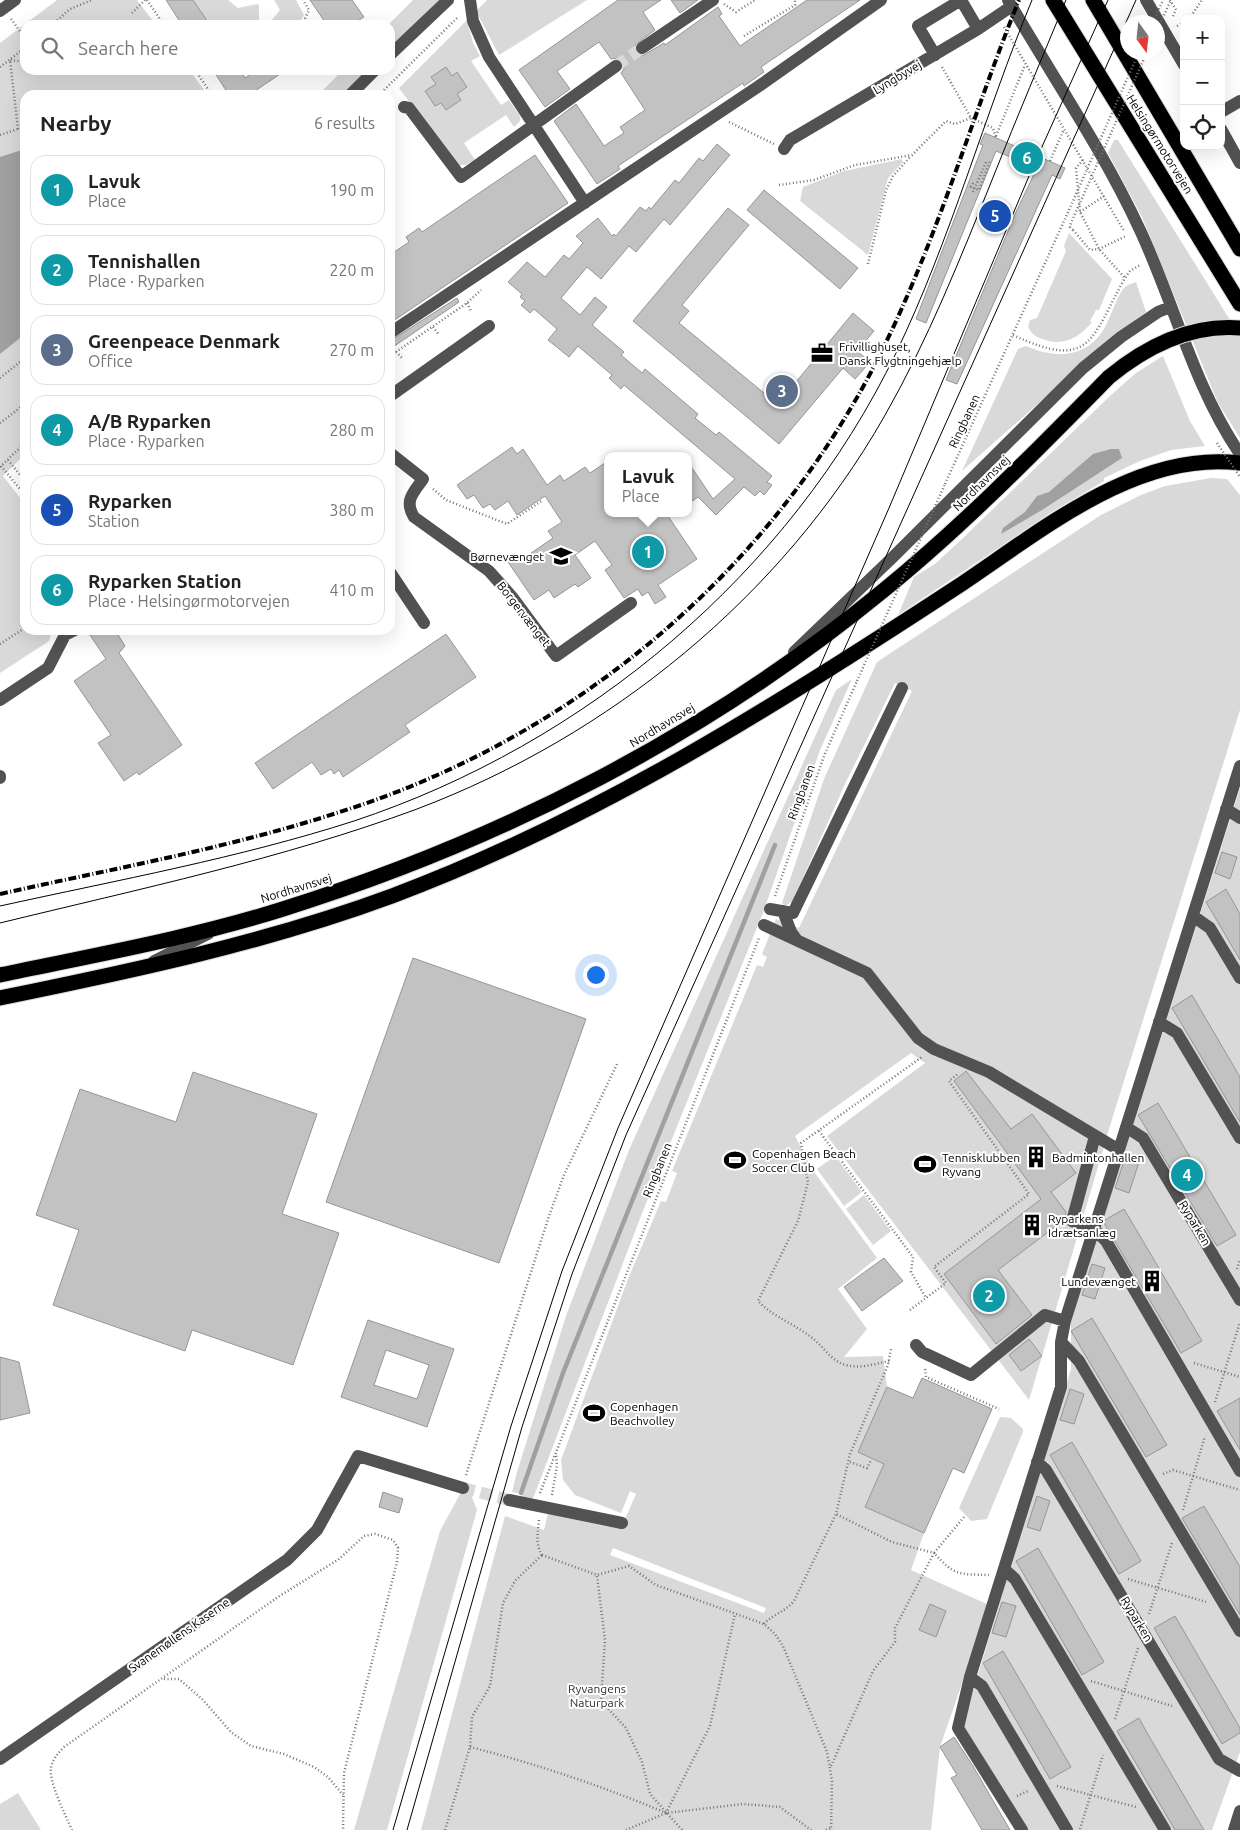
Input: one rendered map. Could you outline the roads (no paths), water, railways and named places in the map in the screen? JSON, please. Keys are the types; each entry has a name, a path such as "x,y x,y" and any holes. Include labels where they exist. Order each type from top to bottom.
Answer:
{"highway":[{"name":"Helsingørmotorvejen","path":"1053,0 1240,304"},
{"path":"1093,0 1240,249"},
{"name":"Nordhavnsvej","path":"0,975 137,946 223,926 280,910 403,868 541,808 662,744 769,676 875,598 924,557 998,488 1109,377 1140,354 1169,339 1200,330 1240,328"},
{"path":"0,998 142,968 228,947 333,916 450,874 546,830 634,786 845,662 1056,521 1099,495 1133,479 1163,468 1194,461 1240,462"}],"street":[{"path":"2,10 14,0"},
{"path":"395,51 448,0"},
{"path":"642,48 713,0"},
{"path":"395,329 585,203 882,0"},
{"path":"935,54 918,26 961,0 978,29"},
{"path":"1146,0 1181,60"},
{"path":"470,2 473,21 489,57 585,203"},
{"path":"1010,3 1089,135 1140,228 1196,376 1236,449"},
{"name":"Lyngbyvej","path":"784,149 790,140 978,29 997,16 1010,3"},
{"path":"404,107 409,108 462,177 616,66"},
{"path":"355,90 370,75"},
{"path":"1225,110 1240,101"},
{"path":"1225,136 1240,163"},
{"path":"769,676 893,557 1083,368 1121,337 1158,312 1170,307"},
{"path":"395,392 489,326"},
{"name":"Borgervænget","path":"395,457 423,479 409,498 409,508 414,517 489,571 513,598 556,656 631,603"},
{"path":"395,579 424,622"},
{"path":"0,700 48,668 67,635"},
{"path":"799,942 777,910 793,913 902,688"},
{"path":"1022,1830 958,1728 970,1677 1060,1387 1061,1342 1065,1321 1240,766"},
{"path":"1226,809 1240,818"},
{"path":"1193,916 1210,928 1240,978"},
{"path":"764,925 867,973 918,1038 934,1049 989,1072 1119,1150"},
{"path":"142,968 223,926"},
{"path":"137,946 228,947"},
{"path":"1159,1022 1177,1033 1240,1138"},
{"name":"Ryparken","path":"1126,1127 1142,1138 1240,1300"},
{"path":"1096,1136 1072,1221 1094,1229 1106,1241 1240,1471"},
{"path":"919,1349 971,1375 1046,1315 1065,1321"},
{"path":"1061,1342 1079,1361 1240,1631"},
{"name":"Svanemøllens Kaserne","path":"0,1760 287,1560 317,1530 358,1456 462,1488"},
{"name":"Ryparken","path":"1037,1462 1046,1470 1110,1574 1219,1759 1240,1771"},
{"path":"509,1500 622,1522"},
{"path":"1003,1571 1015,1579 1165,1830"},
{"path":"970,1677 982,1686 1067,1830"},
{"path":"1234,1830 1240,1811"}],"waterway":[{"path":"521,1493 563,1373 775,845"}],"tunnel":[{"path":"616,66 642,48"},
{"path":"463,1488 509,1500"}],"tram line":[{"path":"0,906 178,868 267,846 354,821 440,788 522,746 599,697 672,641 739,578 799,509 852,433 896,353 916,310 951,222 998,88 1032,0"},
{"path":"0,923 262,858 366,827 417,809 488,779 557,742 622,700 684,653 742,601 795,544 842,483 884,417 915,358 943,298 1066,0"},
{"path":"393,1830 511,1426 562,1271 618,1128 889,508 1032,169 1108,0"},
{"path":"407,1830 522,1427 572,1274 626,1135 1136,0"}],"railway":[{"path":"0,894 263,835 349,809 430,778 508,740 582,694 651,642 715,583 773,519 825,449 870,374 913,283 932,236 1019,0"}],"place":[{"name":"Ryparken Station","path":"1027,158"},
{"name":"Ryparken","path":"995,216"},
{"name":"Frivillighuset, Dansk Flygtningehjælp","path":"822,353"},
{"name":"Greenpeace Denmark","path":"782,391"},
{"name":"Lavuk","path":"648,552"},
{"name":"Børnevænget","path":"561,556"},
{"name":"Badmintonhallen","path":"1036,1157"},
{"name":"Copenhagen Beach Soccer Club","path":"735,1160"},
{"name":"Tennisklubben Ryvang","path":"925,1164"},
{"name":"A/B Ryparken","path":"1187,1175"},
{"name":"Ryparkens Idrætsanlæg","path":"1032,1225"},
{"name":"Lundevænget","path":"1152,1281"},
{"name":"Tennishallen","path":"989,1296"},
{"name":"Copenhagen Beachvolley","path":"594,1413"}],"park label":[{"name":"Ryvangens Naturpark","path":"597,1695"}]}
